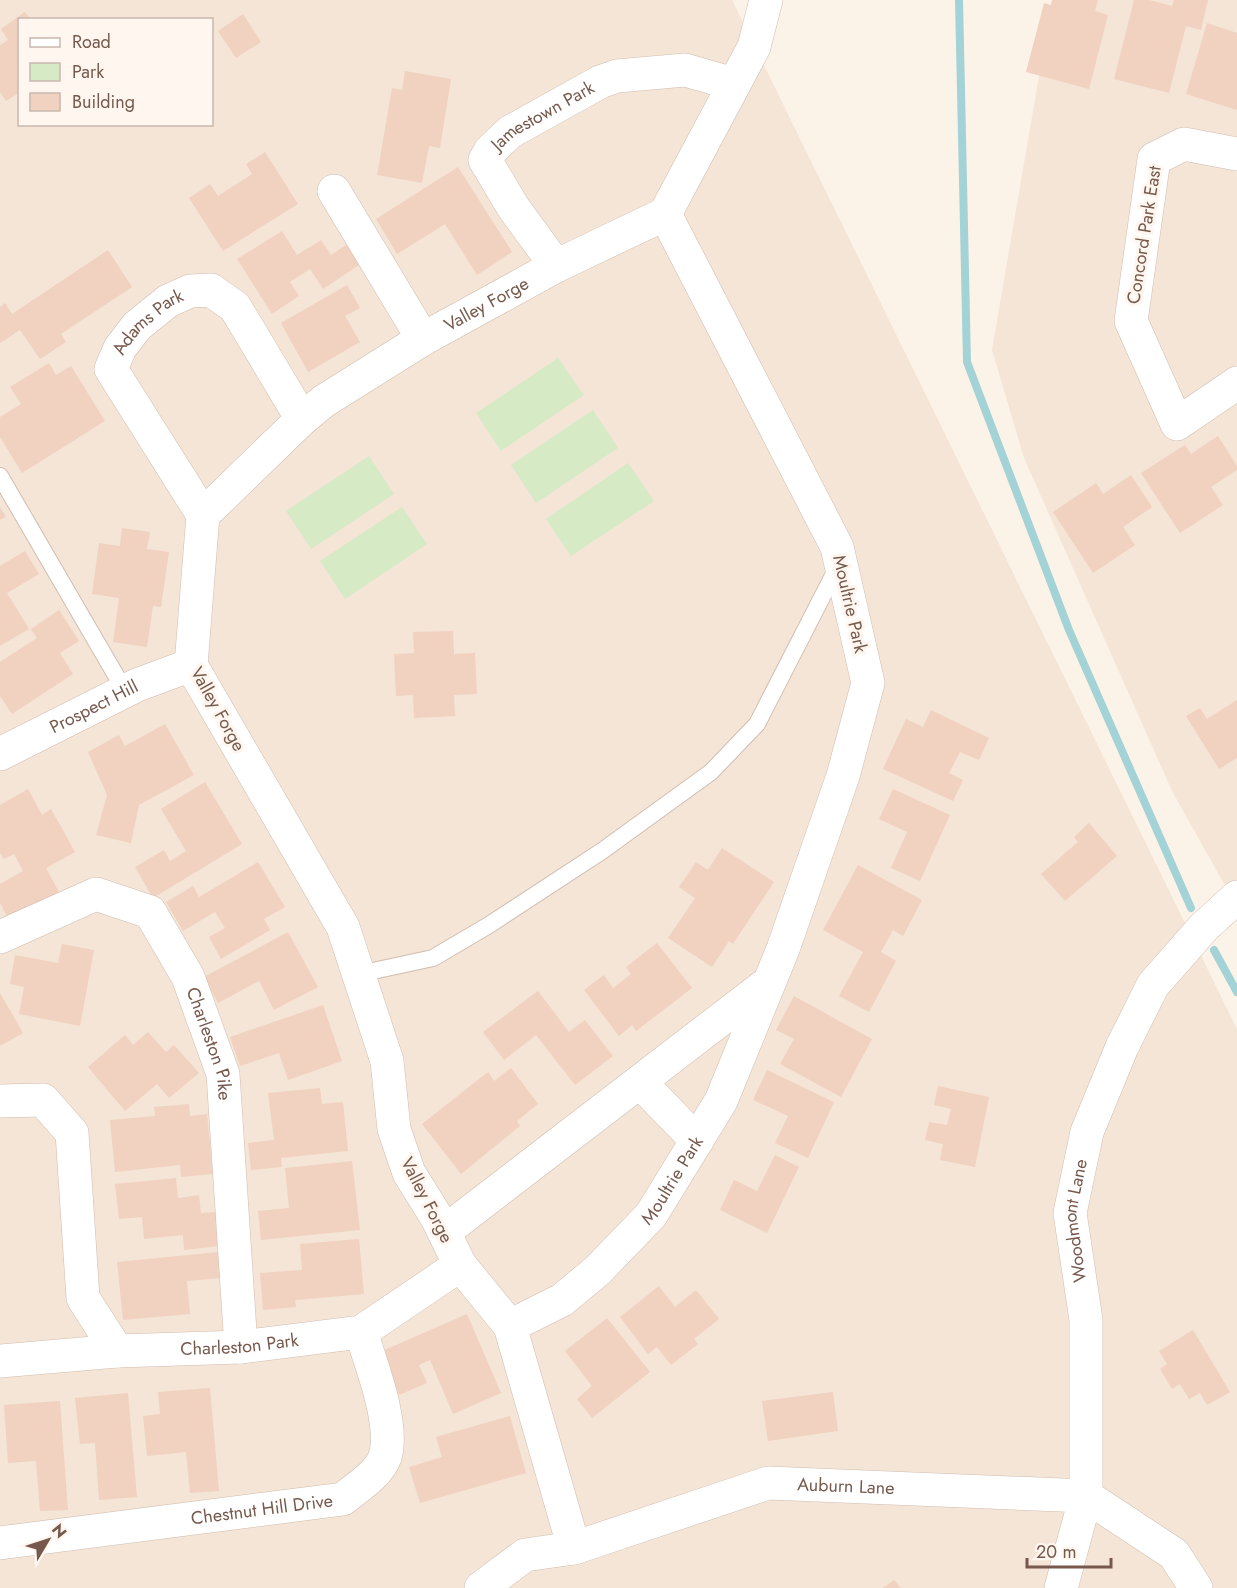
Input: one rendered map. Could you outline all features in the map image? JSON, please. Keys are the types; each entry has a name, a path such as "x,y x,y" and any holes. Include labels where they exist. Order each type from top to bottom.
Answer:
{"street":[{"path":"665,214 754,47 766,0"},
{"name":"Jamestown Park","path":"556,266 513,207 484,160 490,151 510,132 600,82 617,76 685,70 734,84"},
{"name":"Concord Park East","path":"1237,154 1184,144 1154,159 1131,321 1177,423 1237,383"},
{"path":"334,191 423,339"},
{"name":"Valley Forge","path":"574,1548 510,1326 460,1265 410,1173 394,1129 387,1061 343,927 191,664 203,515 302,419 324,401 423,339 556,266 665,214"},
{"name":"Moultrie Park","path":"510,1326 562,1300 598,1270 651,1215 721,1101 769,982 843,776 868,683 837,547 665,214"},
{"name":"Adams Park","path":"203,515 111,369 120,348 137,326 168,301 190,291 211,291 235,308 302,419"},
{"name":"Prospect Hill","path":"0,754 125,691 191,664"},
{"name":"Charleston Pike","path":"0,936 96,894 150,912 188,977 223,1074 241,1347"},
{"name":"Woodmont Lane","path":"1061,1588 1086,1496 1086,1320 1070,1213 1087,1132 1122,1047 1153,985 1204,927 1237,897"},
{"path":"444,1232 769,982"},
{"path":"640,1082 697,1141"},
{"path":"0,1101 43,1100 72,1133 84,1298 117,1351"},
{"name":"Charleston Park","path":"0,1361 117,1351 241,1347 361,1332 460,1265"},
{"name":"Chestnut Hill Drive","path":"0,1543 343,1499 370,1477 384,1459 388,1434 377,1383 361,1332"},
{"name":"Auburn Lane","path":"481,1588 525,1555 574,1548 768,1483 1086,1496"},
{"path":"1086,1496 1174,1554 1196,1588"}],"lane":[{"path":"0,476 125,691"},
{"path":"359,974 433,958 489,925 602,851 711,772 756,724 840,562"}],"shaded area":[{"path":"0,0 732,0 1237,1029 1237,1588 0,1588"},
{"path":"1052,0 1237,0 1237,907 1172,791 1024,458 992,350"}],"green space":[{"path":"558,358 584,395 501,451 476,413"},
{"path":"593,410 618,448 536,503 511,465"},
{"path":"369,456 394,494 311,549 286,511"},
{"path":"628,463 654,501 571,556 546,519"},
{"path":"402,507 427,544 345,599 320,561"}],"building":[{"path":"1052,0 1098,0 1095,11 1108,15 1089,89 1026,72 1044,3 1051,5"},
{"path":"1134,0 1149,0 1172,6 1174,0 1208,0 1201,30 1186,26 1169,93 1114,79"},
{"path":"25,12 30,18 18,18 18,93 6,101 0,92 0,45 8,40 1,29"},
{"path":"243,14 261,42 236,58 218,31"},
{"path":"1207,23 1237,33 1237,110 1186,94"},
{"path":"405,71 451,79 440,148 429,146 422,183 377,175 392,88 402,90"},
{"path":"265,152 298,204 223,251 189,198 210,184 218,196 252,174 246,164"},
{"path":"458,167 512,252 477,275 445,224 397,254 376,219"},
{"path":"282,231 297,255 321,240 331,255 349,243 362,263 323,289 310,269 290,282 299,296 272,314 237,259"},
{"path":"108,250 132,287 61,334 66,342 40,359 20,330 0,343 0,307 5,303 12,314"},
{"path":"347,285 360,308 345,316 360,342 308,372 281,323"},
{"path":"49,363 56,375 71,366 105,421 22,473 0,437 0,417 21,404 10,387"},
{"path":"1218,436 1237,466 1237,470 1211,487 1223,505 1180,533 1141,473 1185,445 1191,454"},
{"path":"1131,475 1152,507 1123,527 1135,545 1093,573 1053,512 1096,483 1103,494"},
{"path":"0,507 6,517 0,520"},
{"path":"122,528 150,532 147,549 169,552 161,607 153,606 147,647 113,642 119,598 92,594 99,543 120,546"},
{"path":"25,551 39,574 7,593 29,629 0,646 0,566"},
{"path":"59,610 79,641 60,653 73,674 12,714 0,696 0,662 37,638 31,629"},
{"path":"453,631 454,654 475,653 477,694 454,695 455,716 414,718 413,695 396,696 394,654 414,653 413,632"},
{"path":"1237,700 1237,758 1219,769 1186,716 1200,708 1207,719"},
{"path":"931,710 989,738 979,760 960,752 949,773 963,780 953,801 883,769 906,719 923,727"},
{"path":"165,724 194,775 139,805 131,843 96,835 107,795 88,752 119,735 125,746"},
{"path":"205,782 242,844 153,898 135,867 164,850 170,861 186,851 161,809"},
{"path":"28,789 42,815 51,809 75,852 46,868 59,892 9,920 0,903 0,884 23,871 14,854 4,859 0,853 0,805"},
{"path":"893,789 950,815 920,881 891,868 907,832 879,819"},
{"path":"1089,823 1117,856 1065,901 1041,874 1078,842 1074,837"},
{"path":"722,848 774,882 733,944 729,941 712,967 668,938 695,898 679,887 696,862 708,870"},
{"path":"258,862 285,907 264,919 270,930 221,959 209,937 225,928 215,912 183,931 166,902 193,886 199,897"},
{"path":"858,865 922,900 903,936 893,930 881,952 896,961 869,1012 839,996 863,952 823,930"},
{"path":"288,932 318,987 274,1010 259,981 218,1003 204,977"},
{"path":"657,943 692,988 636,1031 632,1025 619,1036 584,990 604,975 613,988 631,974 626,967"},
{"path":"62,944 94,950 80,1026 19,1014 24,987 10,984 15,955 58,963"},
{"path":"538,991 569,1032 585,1020 613,1056 575,1085 536,1035 504,1060 483,1032"},
{"path":"0,993 23,1033 0,1046"},
{"path":"794,996 872,1039 841,1097 780,1064 794,1039 776,1030"},
{"path":"323,1005 342,1061 288,1080 279,1053 240,1066 230,1037"},
{"path":"148,1032 166,1052 174,1045 199,1073 169,1098 157,1084 125,1111 88,1067 125,1035 133,1045"},
{"path":"511,1068 538,1104 517,1121 520,1126 461,1174 422,1124 488,1072 494,1081"},
{"path":"767,1070 834,1102 808,1158 775,1143 788,1116 753,1100"},
{"path":"938,1086 989,1097 975,1167 940,1160 943,1144 925,1140 929,1122 947,1125 951,1109 934,1105"},
{"path":"320,1088 322,1104 343,1102 348,1151 281,1158 282,1167 251,1170 248,1143 274,1140 268,1093"},
{"path":"189,1104 190,1116 207,1114 213,1174 181,1177 180,1165 115,1172 110,1120 155,1116 154,1107"},
{"path":"775,1155 799,1167 767,1233 720,1210 734,1180 757,1191"},
{"path":"352,1161 360,1230 261,1240 258,1211 289,1208 285,1168"},
{"path":"176,1178 178,1198 199,1195 201,1213 216,1212 219,1246 184,1250 183,1235 144,1239 142,1217 119,1219 115,1184"},
{"path":"359,1239 364,1294 295,1300 296,1307 263,1310 260,1273 302,1270 300,1244"},
{"path":"219,1252 221,1278 187,1281 190,1314 123,1320 117,1262"},
{"path":"659,1286 675,1307 696,1290 719,1319 694,1339 698,1344 671,1365 657,1347 648,1354 620,1317"},
{"path":"467,1314 501,1393 453,1414 430,1360 419,1365 427,1383 399,1395 380,1352"},
{"path":"607,1318 650,1372 592,1418 577,1399 592,1386 565,1351"},
{"path":"1193,1330 1230,1392 1207,1405 1200,1393 1189,1399 1180,1384 1172,1389 1160,1369 1167,1364 1159,1351"},
{"path":"210,1388 219,1491 190,1493 186,1452 147,1456 143,1416 160,1414 158,1392"},
{"path":"833,1392 838,1431 768,1441 762,1401"},
{"path":"128,1393 137,1497 99,1500 95,1443 80,1444 75,1398"},
{"path":"60,1401 68,1510 40,1511 36,1461 8,1463 4,1405"},
{"path":"510,1416 526,1473 420,1503 409,1467 442,1457 436,1437"},
{"path":"894,1580 901,1588 883,1588"}],"waterway":[{"path":"959,0 967,362 1069,630 1191,908"},
{"path":"1214,950 1237,992"}]}
